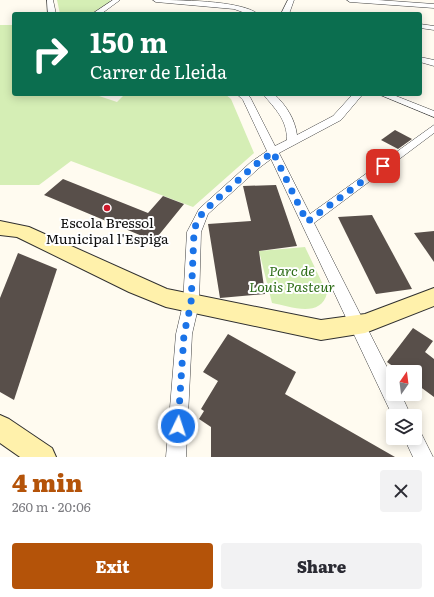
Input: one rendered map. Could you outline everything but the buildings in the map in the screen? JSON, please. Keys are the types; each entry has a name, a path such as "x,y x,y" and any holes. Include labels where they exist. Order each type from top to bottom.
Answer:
{"street":[{"path":"50,0 52,12"},
{"path":"99,12 117,0"},
{"path":"156,0 236,3 251,12"},
{"path":"286,12 291,0"},
{"path":"350,0 402,2 434,6"},
{"path":"402,2 405,12"},
{"path":"422,26 434,28"},
{"path":"422,60 434,63"},
{"path":"244,96 273,152 399,409"},
{"path":"270,96 278,103 290,122 293,131 292,141"},
{"path":"176,457 184,334 191,304 194,232 199,218 203,212 255,165 292,141 337,118 356,96"},
{"path":"388,96 434,114"},
{"path":"307,222 434,128"},
{"path":"0,228 16,230 136,286 166,298 321,330 358,326 387,317 434,297"},
{"path":"0,428 43,457"},
{"path":"417,445 423,457"}],"green space":[{"path":"57,0 110,0 110,2 94,12 60,12"},
{"path":"0,25 12,25 12,96 99,96 117,102 123,96 227,96 231,99 254,153 193,207 71,161 39,185 0,185"},
{"name":"Parc de Louis Pasteur","path":"305,247 327,293 324,301 318,306 304,309 272,303 259,251"}],"place":[{"name":"Escola Bressol Municipal l'Espiga","path":"107,208"}],"route":[{"path":"178,426 184,334 191,304 194,232 196,224 203,212 255,165 273,152 307,222 383,166"}]}
